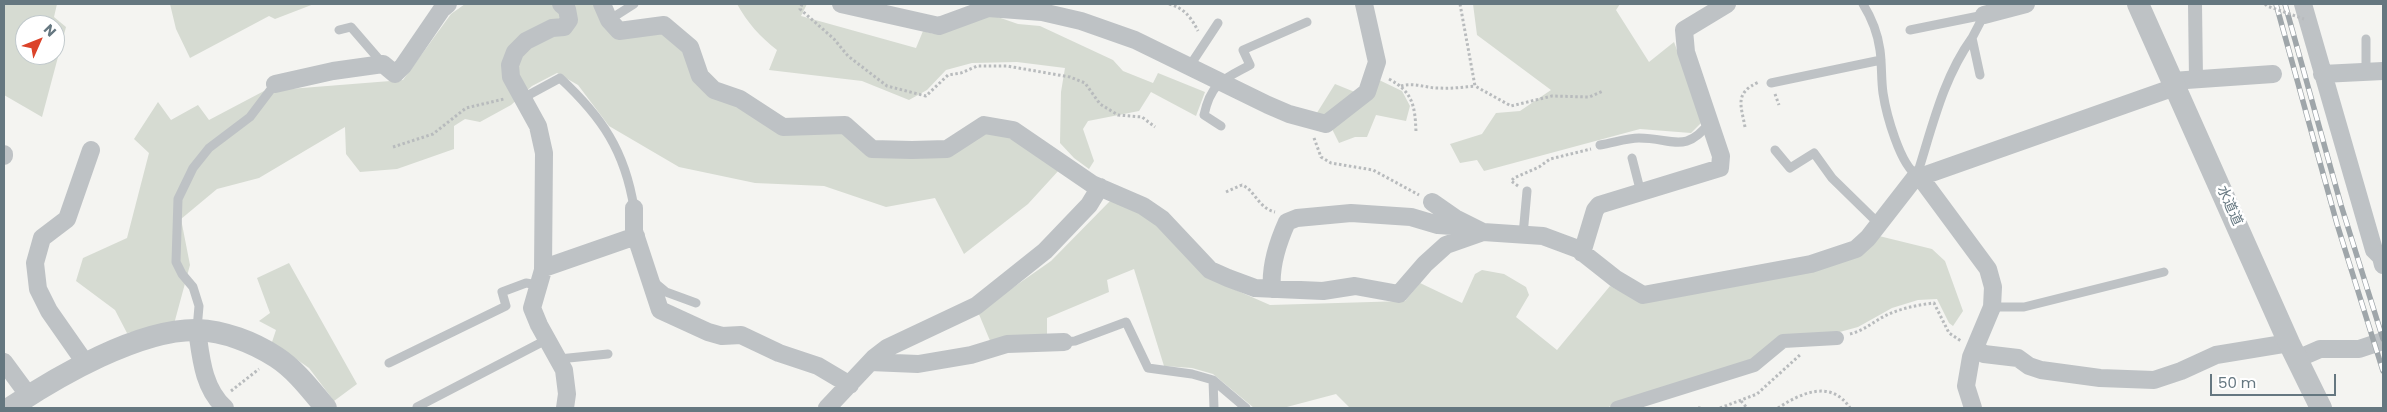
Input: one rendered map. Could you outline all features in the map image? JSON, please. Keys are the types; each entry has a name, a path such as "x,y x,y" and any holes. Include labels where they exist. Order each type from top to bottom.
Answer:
{"street":[{"path":"275,84 333,71 383,64 394,74 403,66 442,9 448,4"},
{"path":"561,4 567,9 569,20 564,27 542,31 526,41 516,52 510,65 511,77 538,126 544,152 544,268 532,308 564,370 567,394 565,408"},
{"path":"602,4 609,20 619,31 664,25 690,46 700,76 714,90 740,99 783,127 845,125 872,149 912,150 947,149 984,125 1013,130 1092,184 1143,206 1162,219 1210,270 1255,288 1323,292 1355,286 1399,294 1425,264 1446,245 1479,230"},
{"path":"849,5 939,26 974,8 1042,8 1135,40 1289,114 1326,124 1367,92 1374,72 1377,62 1364,4"},
{"path":"1582,253 1595,210 1599,205 1720,168 1721,156 1711,121 1686,52 1684,30 1727,4"},
{"path":"1984,15 2026,4"},
{"name":"水道道","path":"2138,4 2181,83 2315,406"},
{"path":"2181,83 2195,4"},
{"path":"2303,11 2374,250 2380,257 2383,265"},
{"path":"2322,74 2375,72"},
{"path":"1272,289 1276,252 1287,222 1298,218 1351,213 1411,217 1438,225 1543,236 1578,249 1616,280 1643,295 1811,264 1856,249 1918,176 2181,83 2273,74"},
{"path":"1289,114 1306,126"},
{"path":"86,364 49,311 38,289 35,263 42,238 67,219 91,150"},
{"path":"1918,176 1988,269 1993,287 1992,307 1971,357 1966,386 1973,408"},
{"path":"827,408 850,386 870,362 887,348 976,306 1045,251 1089,205 1100,187"},
{"path":"1432,202 1455,218 1479,230"},
{"path":"634,208 636,236 660,310 708,332 722,336 741,335 780,353 818,366 850,386"},
{"path":"544,268 636,236"},
{"path":"197,330 206,380 221,405"},
{"path":"10,408 64,374 144,339 197,330 229,335 252,344 276,357 300,376 326,408"},
{"path":"1617,408 1754,364 1783,341 1837,338"},
{"path":"870,362 918,364 971,355 1007,344 1064,342"},
{"path":"1975,348 1984,354 2018,358 2029,366 2041,370 2100,378 2154,380 2181,371 2216,355 2320,349 2359,349 2375,343"},
{"path":"4,362 29,396"}],"lane":[{"path":"609,20 634,4"},
{"path":"1863,4 1869,14 1880,49 1883,94 1898,146 1911,172 1918,176 1942,97 1958,57 1972,38 1984,15"},
{"path":"1910,30 1984,15"},
{"path":"1221,126 1204,115 1206,104 1219,82 1250,65 1243,50 1307,22"},
{"path":"1189,67 1218,23"},
{"path":"339,30 352,27 383,64"},
{"path":"1972,38 1980,75"},
{"path":"2366,39 2375,72"},
{"path":"1771,83 1881,60"},
{"path":"522,98 560,78 572,89 605,127 630,184 634,208"},
{"path":"197,330 200,306 193,287 182,274 176,262 178,199 193,168 209,148 250,117 275,84"},
{"path":"1600,145 1639,138 1676,144 1694,138 1711,121"},
{"path":"1774,150 1790,168 1814,153 1832,178 1879,224"},
{"path":"1632,158 1640,193"},
{"path":"1522,235 1527,191"},
{"path":"1992,307 2024,307 2164,272"},
{"path":"651,280 666,292 696,303"},
{"path":"389,363 506,306 502,292 526,283 539,285"},
{"path":"1064,342 1075,341 1126,322 1148,368 1192,374 1213,380 1246,408"},
{"path":"416,407 548,339"},
{"path":"559,359 608,354"},
{"path":"1213,380 1214,408"}],"path":[{"path":"802,4 800,9 834,39 848,56 887,86 926,96 948,75 961,73 977,66 1008,66 1070,77 1085,83 1100,104 1118,116 1142,117 1155,127"},
{"path":"1169,4 1178,6 1192,18 1199,34"},
{"path":"1460,4 1475,86"},
{"path":"2265,4 2303,11"},
{"path":"1374,72 1401,86 1410,96 1415,111 1416,132"},
{"path":"1745,127 1740,99 1742,94 1760,82"},
{"path":"1401,86 1411,83 1422,88 1475,86 1511,106 1552,96 1589,97 1603,91"},
{"path":"393,147 433,134 466,108 494,100 522,98"},
{"path":"1306,126 1313,136 1321,157 1331,164 1373,170 1432,202"},
{"path":"1527,191 1511,182 1514,178 1550,159 1600,145"},
{"path":"1226,192 1242,185 1248,187 1255,200 1271,211 1298,218"},
{"path":"1837,338 1858,332 1883,317 1917,305 1934,303 1949,333 1975,348"},
{"path":"1720,408 1758,394 1818,339"},
{"path":"221,405 276,357"},
{"path":"1778,408 1808,392 1816,391 1836,394 1845,400 1850,408"},
{"path":"1741,400 1747,408"}],"shaded area":[{"path":"4,4 57,4 54,15 15,15 15,65 56,65 42,117 4,95"},
{"path":"170,4 314,4 275,19 269,16 190,58 176,29"},
{"path":"465,4 596,4 603,24 663,32 685,50 696,78 753,111 783,132 843,129 871,154 944,156 985,130 1011,135 1060,169 1028,204 964,254 935,198 886,207 824,186 755,183 679,167 609,126 578,85 557,73 532,86 511,105 480,122 465,119 454,126 454,149 397,169 360,172 346,154 345,127 259,178 217,189 181,219 190,265 174,324 127,333 115,310 76,281 83,258 127,238 149,153 134,139 158,102 171,120 198,105 209,120 264,91 403,80 451,14"},
{"path":"737,4 807,4 801,16 916,48 923,31 934,34 992,15 1018,24 1040,26 1113,60 1123,71 1153,83 1158,73 1205,92 1196,116 1151,92 1139,111 1088,121 1083,129 1094,161 1089,169 1074,158 1060,143 1061,92 1065,68 1017,62 972,63 946,70 927,90 909,100 862,81 769,70 777,50 754,29"},
{"path":"1473,4 1620,4 1616,10 1649,62 1674,42 1703,121 1691,133 1640,129 1484,171 1477,160 1460,163 1450,144 1482,134 1496,113 1520,111 1551,90 1477,35"},
{"path":"1377,79 1402,91 1410,106 1406,121 1376,115 1367,137 1355,137 1339,143 1330,125 1315,116 1335,84 1367,97"},
{"path":"1110,201 1141,213 1158,224 1206,277 1270,305 1405,301 1420,283 1462,303 1475,274 1482,270 1504,274 1526,287 1529,295 1516,317 1557,350 1610,286 1643,303 1814,270 1879,236 1932,249 1945,261 1963,311 1953,326 1949,323 1937,299 1918,300 1892,308 1858,327 1836,333 1781,336 1751,360 1621,400 1607,408 1350,408 1336,394 1283,408 1254,408 1213,374 1192,368 1164,366 1134,269 1107,280 1109,292 1047,318 1047,335 991,343 978,312 1051,261"},
{"path":"289,263 357,384 334,401 309,368 272,342 276,330 259,321 270,313 257,278"}],"railway":[{"path":"2276,4 2337,224 2383,371"},
{"path":"2285,4 2341,205 2383,339"}]}
